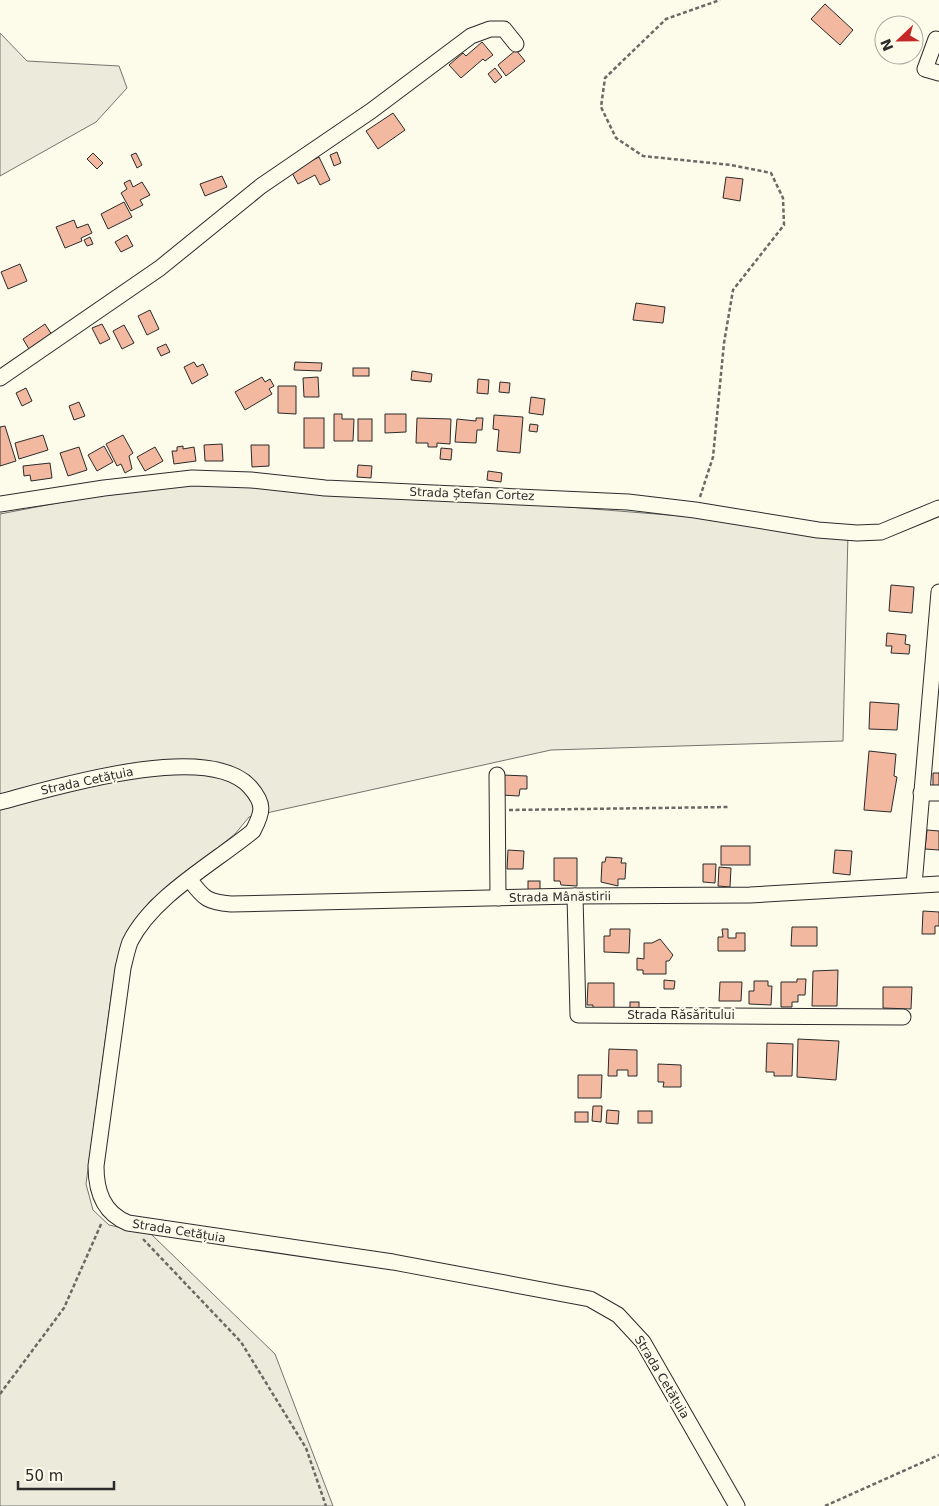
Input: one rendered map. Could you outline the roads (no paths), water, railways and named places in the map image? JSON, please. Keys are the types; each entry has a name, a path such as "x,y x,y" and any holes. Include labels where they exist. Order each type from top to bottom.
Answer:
{"street":[{"path":"0,378 160,268 261,186 371,111 471,36 490,29 504,29 516,44"},
{"path":"936,39 925,68 939,73"},
{"name":"Strada Ștefan Cortez","path":"0,504 104,488 192,478 251,480 326,488 628,502 695,510 818,530 870,533 895,527 939,508"},
{"path":"914,885 921,792 937,642 939,592"},
{"name":"Strada Cetățuia","path":"0,802 129,771 200,768 226,774 246,783 259,798 261,815 253,831 150,913 130,943 123,968 96,1166 99,1194 107,1209 116,1218 128,1223 393,1262 590,1299 618,1315 642,1342 737,1506"},
{"path":"497,775 498,898"},
{"path":"921,792 939,793"},
{"name":"Strada Mânăstirii","path":"190,880 201,895 212,902 231,904 575,896 750,895 939,884"},
{"name":"Strada Răsăritului","path":"575,896 578,1015 903,1017"}]}
